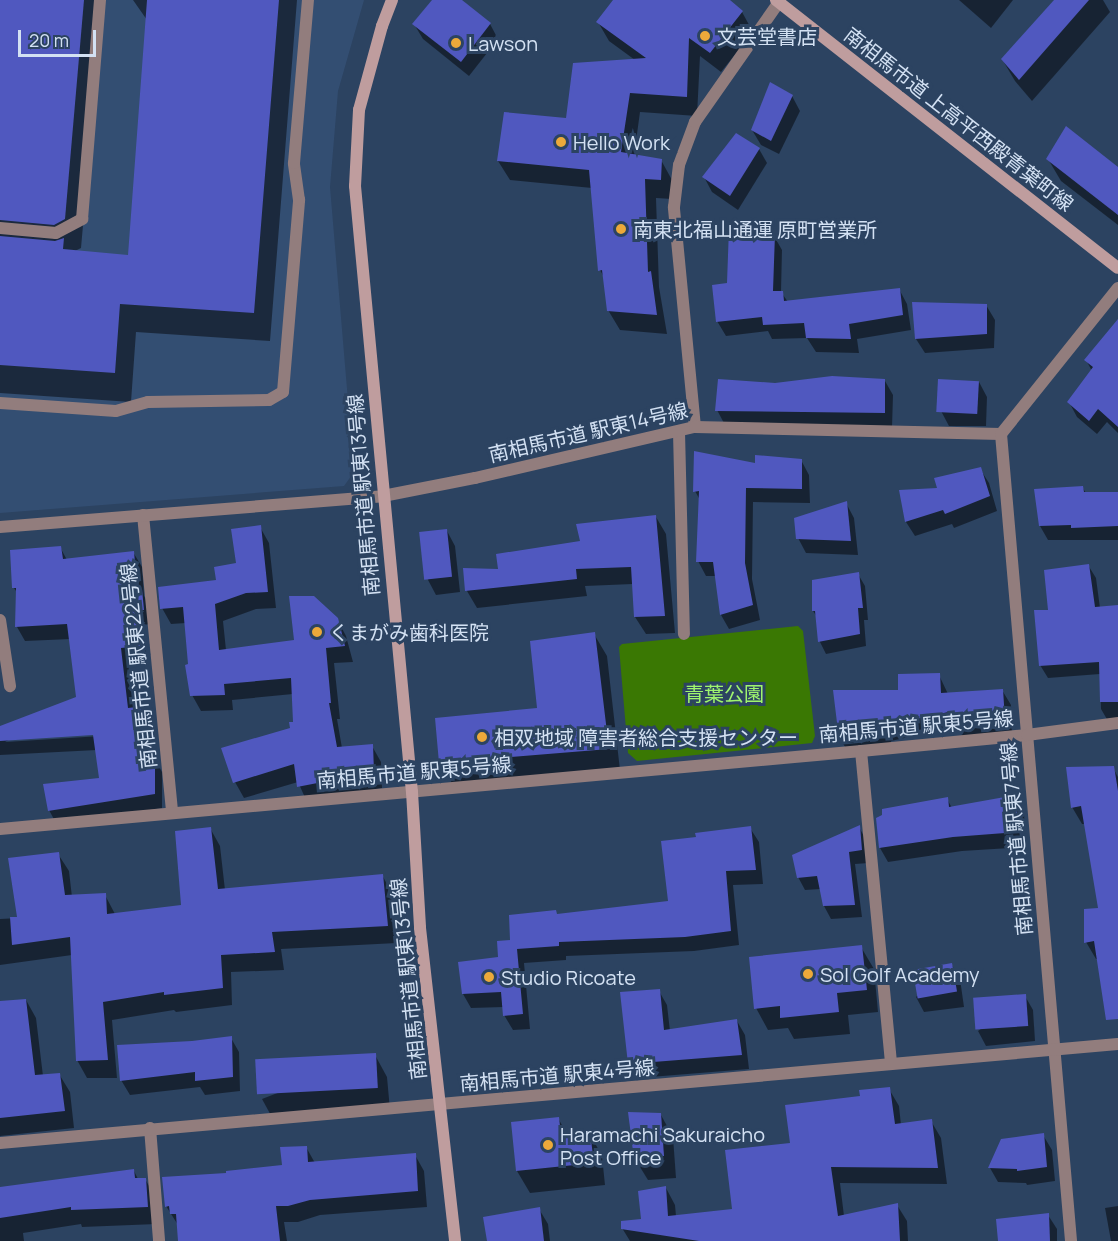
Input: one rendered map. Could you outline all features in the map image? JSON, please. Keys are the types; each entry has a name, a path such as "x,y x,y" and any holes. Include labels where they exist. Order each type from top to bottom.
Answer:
{"street":[{"path":"0,228 56,232 82,219 100,0"},
{"path":"0,403 116,411 148,402 269,400 283,392 299,200 294,164 308,0"},
{"name":"南相馬市道 駅東13号線","path":"392,0 379,36 359,110 355,186 412,792 420,928 455,1241"},
{"path":"695,427 674,207 679,165 695,122 777,1"},
{"name":"南相馬市道 上高平西殿青葉町線","path":"777,1 1118,268"},
{"path":"1001,434 1118,288"},
{"name":"南相馬市道 駅東14号線","path":"0,527 383,496 695,427 1001,434"},
{"path":"679,432 684,633"},
{"name":"南相馬市道 駅東7号線","path":"1001,434 1071,1241"},
{"name":"南相馬市道 駅東22号線","path":"143,515 172,813"},
{"path":"0,620 10,686"},
{"name":"南相馬市道 駅東5号線","path":"0,829 861,751 1028,735 1118,723"},
{"path":"861,751 891,1064"},
{"name":"南相馬市道 駅東4号線","path":"0,1143 1118,1044"},
{"path":"150,1128 159,1241"}],"shaded area":[{"path":"0,0 364,0 338,91 330,187 354,472 344,486 0,513"}],"green space":[{"name":"青葉公園","path":"798,626 803,631 815,736 812,743 637,761 628,753 619,647 622,644"}],"building":[{"path":"0,0 84,0 65,219 54,225 0,220"},
{"path":"147,0 279,0 254,313 120,304 115,373 0,365 0,236 55,241 64,238 63,249 128,255"},
{"name":"Lawson","path":"432,0 462,0 491,23 461,62 412,24"},
{"path":"613,0 730,0 743,11 710,53 689,38 687,97 630,93 621,152 662,159 661,180 645,179 648,272 651,271 657,315 607,311 602,270 598,271 589,170 497,161 504,112 566,118 573,63 646,58 596,22"},
{"path":"1054,0 1089,0 1019,80 1001,59"},
{"path":"770,82 793,95 771,141 751,130"},
{"path":"1066,126 1118,167 1118,215 1046,159"},
{"path":"736,133 760,148 730,196 702,177"},
{"path":"729,228 775,234 773,291 783,291 784,301 900,288 903,315 849,324 851,339 806,338 804,323 763,325 762,317 716,322 712,285 727,283"},
{"path":"912,302 987,304 987,334 915,339"},
{"path":"1118,319 1118,427 1098,409 1089,421 1067,402 1093,367 1084,360"},
{"path":"832,376 885,379 885,413 715,411 718,379 775,383"},
{"path":"938,379 979,381 977,414 936,412"},
{"path":"694,451 755,463 755,455 802,459 802,489 746,488 745,563 753,605 720,615 713,562 696,562 699,491 693,492"},
{"path":"981,467 990,496 945,514 943,510 905,522 899,490 937,488 934,478"},
{"path":"1083,486 1084,492 1118,492 1118,526 1071,528 1071,525 1039,526 1034,489"},
{"path":"847,501 851,541 796,539 794,518"},
{"path":"656,515 665,616 634,617 631,567 576,569 577,579 465,591 463,568 498,569 496,554 580,541 576,524"},
{"path":"261,525 268,592 246,593 215,604 219,650 294,640 289,596 314,596 338,618 345,646 326,648 331,703 329,703 337,747 373,744 374,772 297,787 294,764 233,783 221,748 290,728 289,722 293,722 291,678 224,684 225,695 190,696 185,665 188,664 183,607 160,609 158,587 216,580 214,567 236,563 231,529"},
{"path":"447,529 452,577 424,580 419,532"},
{"path":"61,546 63,559 134,551 137,589 142,589 144,610 135,611 140,646 121,648 128,708 146,706 148,757 155,756 155,794 48,811 43,784 99,778 93,735 0,741 0,726 76,697 67,624 15,627 16,588 12,588 10,550"},
{"path":"1089,564 1095,607 1118,605 1118,702 1100,702 1099,662 1039,666 1034,610 1048,610 1044,570"},
{"path":"859,572 863,608 858,608 860,634 818,642 815,611 812,611 812,580"},
{"path":"595,632 609,749 439,763 435,718 537,708 530,641"},
{"path":"940,673 941,693 1003,689 1005,720 956,726 953,711 884,726 885,734 839,739 833,690 898,690 898,674"},
{"path":"1114,766 1118,791 1118,1019 1106,1020 1094,941 1084,943 1084,909 1098,908 1081,806 1071,808 1066,767"},
{"path":"1016,795 1018,832 953,837 879,848 876,818 882,815 882,809 948,797 949,807"},
{"path":"860,825 862,850 849,852 855,905 823,906 817,876 797,878 792,855"},
{"path":"751,826 756,870 726,871 731,931 685,937 559,942 559,946 517,949 523,1014 503,1016 501,992 462,994 458,962 498,957 497,941 510,940 509,915 556,910 557,914 668,901 661,841 696,837 695,833"},
{"path":"211,827 218,889 383,874 388,926 272,932 275,952 221,955 223,988 164,995 164,992 103,1002 108,1060 76,1061 70,937 12,945 10,917 17,917 8,858 59,852 65,895 106,893 107,914 181,905 175,831"},
{"name":"Sol Golf Academy","path":"862,945 867,990 837,993 839,1012 780,1018 780,1006 754,1009 749,957"},
{"path":"952,963 957,992 918,999 913,970"},
{"path":"660,989 664,1030 737,1019 742,1055 628,1064 620,992"},
{"path":"1026,994 1028,1026 975,1030 973,998"},
{"path":"26,999 35,1075 60,1073 65,1111 0,1118 0,1001"},
{"path":"232,1036 233,1077 195,1081 195,1072 120,1081 117,1045 192,1041"},
{"path":"376,1053 378,1088 257,1094 255,1059"},
{"path":"890,1087 895,1124 932,1119 938,1168 831,1167 838,1216 898,1203 900,1241 699,1241 621,1229 621,1221 641,1219 638,1191 666,1186 668,1216 732,1209 725,1150 790,1143 785,1105 860,1096 859,1090"},
{"path":"628,1112 661,1113 664,1156 634,1159"},
{"path":"559,1117 561,1135 590,1132 594,1163 516,1171 511,1122"},
{"path":"1044,1133 1047,1167 1017,1171 1017,1169 988,1168 1001,1139"},
{"path":"307,1146 308,1162 416,1153 418,1191 310,1200 288,1206 276,1206 280,1241 178,1241 176,1214 170,1214 169,1206 165,1207 162,1177 226,1173 226,1171 282,1165 280,1147"},
{"path":"134,1169 135,1178 146,1178 148,1207 71,1210 71,1207 0,1218 0,1187"},
{"path":"540,1207 544,1241 487,1241 483,1217"},
{"path":"1049,1213 1050,1241 998,1241 996,1219"}],"place":[{"name":"文芸堂書店","path":"705,36"},
{"name":"Lawson","path":"456,43"},
{"name":"Hello Work","path":"561,142"},
{"name":"南東北福山通運 原町営業所","path":"621,229"},
{"name":"くまがみ歯科医院","path":"317,632"},
{"name":"相双地域 障害者総合支援センター","path":"482,737"},
{"name":"Sol Golf Academy","path":"808,974"},
{"name":"Studio Ricoate","path":"489,977"},
{"name":"Haramachi Sakuraicho Post Office","path":"548,1145"}]}
